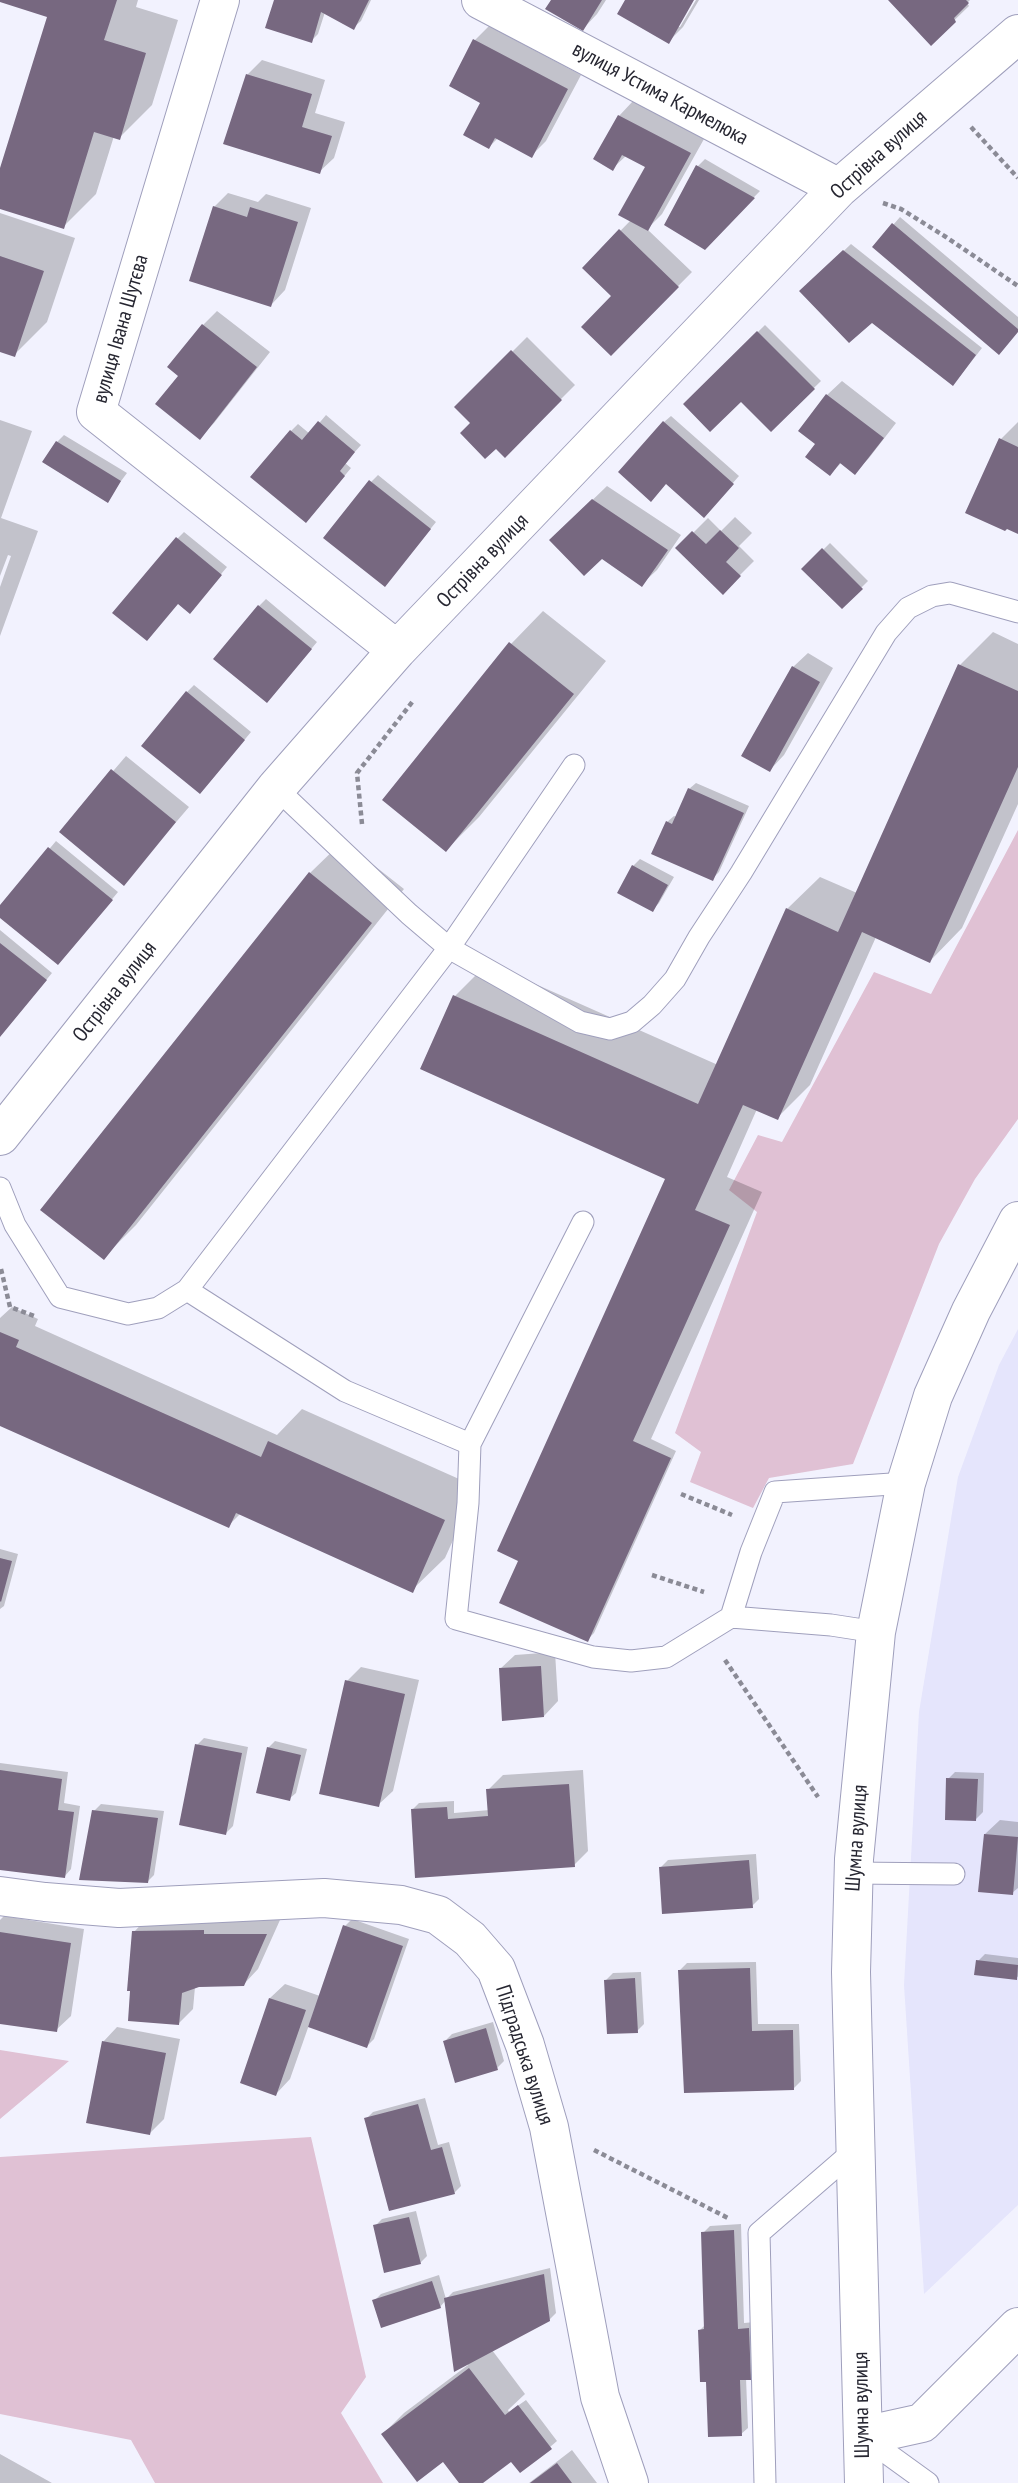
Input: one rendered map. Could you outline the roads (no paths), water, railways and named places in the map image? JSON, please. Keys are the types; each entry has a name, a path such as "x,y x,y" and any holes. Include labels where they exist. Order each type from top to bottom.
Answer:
{"street":[{"name":"вулиця Івана Шутєва","path":"220,0 96,412 397,650"},
{"name":"вулиця Устима Кармелюка","path":"481,0 839,188"},
{"name":"Острівна вулиця","path":"0,1136 276,788 397,650 839,188 1018,34"},
{"name":"Шумна вулиця","path":"864,2483 851,1972 853,1872 876,1632 906,1483 933,1396 971,1311 1018,1221"},
{"name":"Підградська вулиця","path":"0,1896 119,1908 324,1898 401,1905 438,1915 470,1939 496,1969 525,2045 549,2127 600,2397 629,2483"},
{"path":"863,2436 922,2423 1018,2327"}],"lane":[{"path":"276,788 409,914 449,948 580,1022 610,1029 632,1022 652,1005 674,979 886,633 908,608 932,596 950,593 1018,612"},
{"path":"0,1188 15,1225 61,1297 128,1314 158,1308 187,1290 449,948 574,765"},
{"path":"583,1223 470,1444 468,1503 456,1619 593,1657 631,1661 666,1657 706,1632 733,1610 775,1492 906,1483"},
{"path":"187,1290 345,1391 470,1444"},
{"path":"733,1610 876,1632"},
{"path":"853,1872 954,1874"},
{"path":"765,2483 759,2234 856,2149"},
{"path":"863,2436 928,2483"}]}
